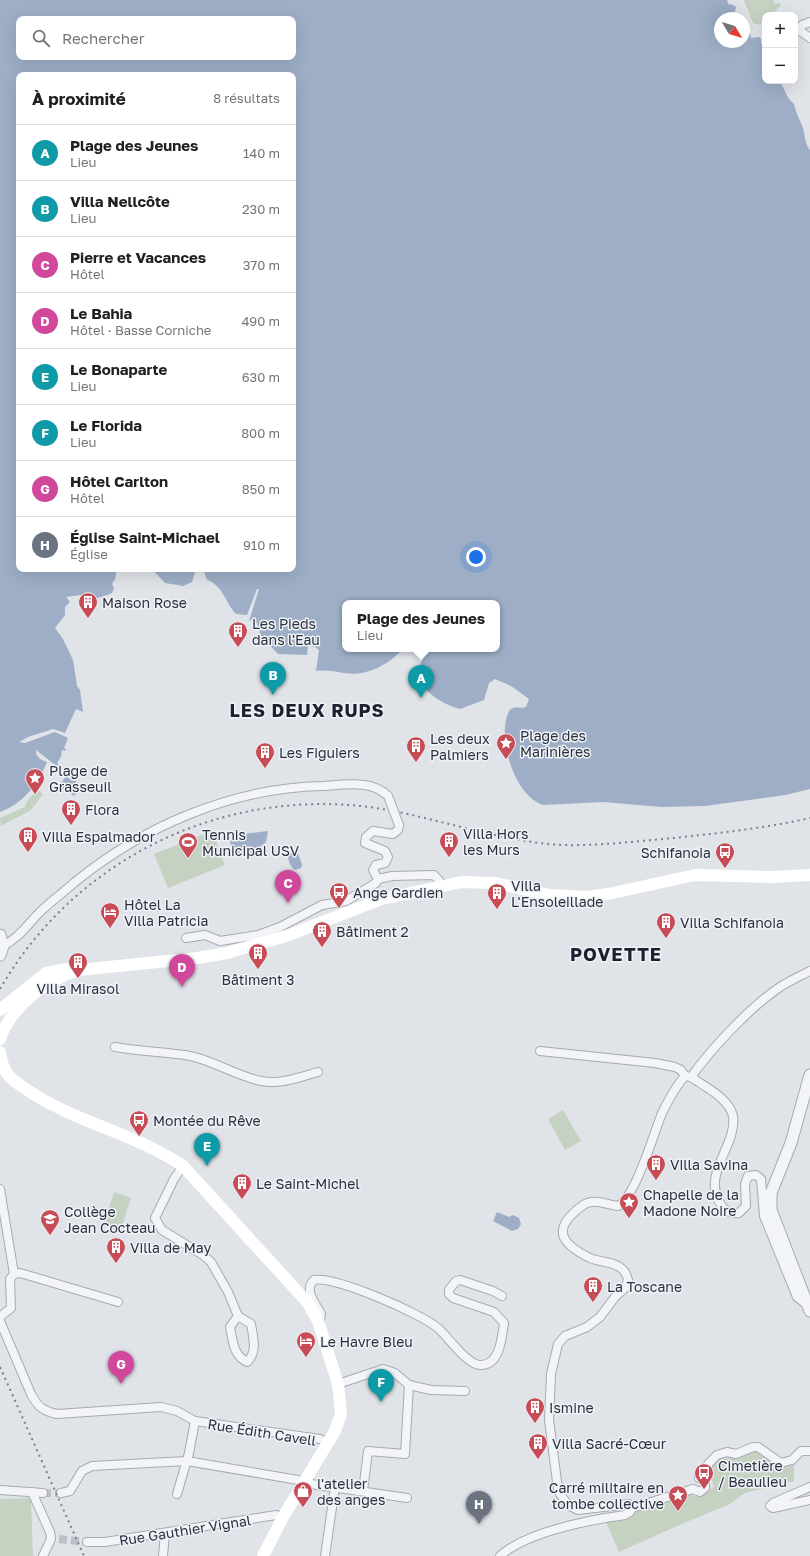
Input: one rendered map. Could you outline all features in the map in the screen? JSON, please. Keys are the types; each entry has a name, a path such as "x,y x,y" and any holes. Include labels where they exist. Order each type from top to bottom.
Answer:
{"main road":[{"path":"1,1036 15,1013 52,971 78,970 197,958 227,953 288,935 382,899 443,885 472,881 494,883 543,894 588,897 695,875 770,877 810,875"},
{"path":"0,1010 40,983"},
{"path":"0,1052 2,1069 14,1080 48,1102 154,1149 183,1166 308,1303 318,1321 338,1384 341,1414 335,1432 283,1517 263,1556"}],"street":[{"path":"810,22 802,25 800,31 810,38"},
{"path":"1,946 14,941 41,911 99,862 147,834 198,810 246,796 314,786 369,786 379,789 388,796 399,825 398,830 393,834 373,831 366,837 365,843 385,851 388,857 385,863 376,865 373,870 378,878"},
{"path":"378,878 392,876 434,875 443,885"},
{"path":"186,938 205,935 220,941 258,935 280,927 322,905 346,901 376,883 378,878"},
{"path":"632,1508 628,1504 578,1510 568,1505 560,1494 549,1420 551,1374 558,1344 565,1336 587,1327 600,1317 615,1297 625,1288 628,1280 622,1269 613,1264 591,1258 569,1244 565,1240 561,1230 564,1224 584,1205 596,1202 618,1206 626,1201 639,1175 663,1112 688,1077 760,1002 781,986 810,971"},
{"path":"115,1047 206,1060 245,1077 262,1082 292,1080 318,1072"},
{"path":"540,1051 655,1063 675,1067 723,1100 733,1117 731,1132 716,1175 717,1192 721,1206 728,1212 739,1213 746,1206 745,1184 748,1176 756,1175 762,1179 762,1210 766,1223 797,1297 809,1308"},
{"path":"809,1308 776,1226 771,1210 771,1192 791,1143 810,1075"},
{"path":"183,1166 174,1179 155,1218 162,1230 203,1255 211,1262 228,1292 238,1316 251,1324 254,1340 254,1352 252,1358 247,1362 240,1359 236,1353 230,1327 238,1316"},
{"path":"0,1189 14,1274"},
{"path":"0,1317 11,1308 10,1279 14,1274 20,1273 118,1302"},
{"path":"318,1321 321,1314 309,1292 309,1288 314,1280 318,1279 345,1286 405,1308 437,1328 473,1363 481,1365 491,1362 501,1346 504,1323 494,1312 453,1298 449,1294 449,1290 456,1281 460,1280 494,1291 502,1296"},
{"path":"0,1320 31,1394 37,1405 44,1412 57,1414 160,1407 177,1412 195,1422 187,1461 177,1494"},
{"path":"338,1384 383,1369 395,1373 409,1385 431,1390 465,1391"},
{"path":"363,1491 368,1451 404,1454 409,1385"},
{"name":"Rue Édith Cavell","path":"195,1422 320,1440 328,1443"},
{"path":"693,1488 693,1481 699,1478 714,1458 727,1452 736,1454 753,1447 758,1447 781,1463 792,1460 801,1451 810,1451"},
{"path":"61,1493 70,1491 82,1471 92,1466 187,1461 304,1482 407,1498"},
{"path":"500,1556 513,1546 575,1523 625,1515 630,1512 632,1508 693,1488 700,1492 705,1488 705,1481 699,1478"},
{"path":"810,1486 773,1503 770,1506 773,1508 810,1500"},
{"path":"325,1556 335,1487"},
{"path":"0,1490 43,1493"},
{"path":"32,1492 48,1523 50,1539 43,1556"},
{"name":"Rue Gauthier Vignal","path":"87,1542 105,1542 276,1516 283,1517"},
{"path":"163,1556 165,1533"},
{"path":"50,1539 60,1539"}],"green space":[{"path":"744,0 773,0 775,4 780,3 781,5 774,12 762,12 762,23 760,25 753,23 750,12"},
{"path":"38,790 43,794 31,810 1,826 0,818 25,807 27,801"},
{"path":"212,831 225,865 168,888 154,854"},
{"path":"563,1110 581,1141 565,1150 548,1119"},
{"path":"114,1192 131,1198 120,1232 103,1226"},
{"path":"756,1450 770,1460 774,1468 794,1465 794,1481 745,1493 730,1504 619,1552 606,1522 687,1494 696,1496 714,1487 709,1473 714,1461 717,1459 738,1457"},
{"path":"31,1498 33,1556 0,1556 0,1499"}],"water":[{"path":"0,0 727,0 729,5 731,4 736,7 735,12 714,12 714,48 750,48 750,33 751,38 759,37 761,39 762,84 781,84 789,99 794,104 803,128 806,143 810,150 810,789 785,795 705,806 662,807 603,802 543,805 533,800 525,792 512,769 505,743 506,720 510,710 526,707 529,699 511,686 495,679 489,683 484,700 460,709 441,701 429,693 418,675 421,662 428,652 500,652 500,600 342,600 342,652 400,652 384,665 360,673 352,674 316,671 319,650 315,647 308,646 307,655 278,654 261,636 256,621 252,619 249,621 259,589 257,589 247,615 236,614 221,590 212,582 207,580 204,572 296,572 296,72 16,72 16,572 116,572 112,584 114,588 112,593 96,598 88,598 80,595 66,597 70,602 65,607 65,615 55,628 63,639 73,660 77,686 80,690 83,712 76,709 65,733 53,729 28,737 19,742 25,743 55,732 68,738 64,748 66,749 65,751 62,750 62,755 57,763 61,767 59,768 36,750 36,754 40,759 47,762 34,786 16,804 0,812"},
{"path":"155,572 195,572 192,582 183,586 165,583"},
{"path":"66,776 72,781 76,781 76,784 81,788 74,796 69,792 67,793 60,785"},
{"path":"268,831 266,842 255,851 241,856 232,850 230,841 234,835"},
{"path":"296,851 302,865 301,868 295,870 290,865 288,856"},
{"path":"497,1212 509,1217 513,1215 519,1218 521,1224 518,1229 512,1231 493,1221"}],"tunnel":[{"path":"43,1493 61,1493"},
{"path":"59,1539 87,1542"}],"railway":[{"path":"0,989 32,942 70,902 113,868 160,841 211,821 265,808 320,804 376,808 400,812 493,835 539,843 563,845 605,844 674,838 725,832 810,818"},
{"path":"0,1367 84,1556"}],"place":[{"name":"Maison Rose","path":"88,619"},
{"name":"Les Pieds dans l'Eau","path":"238,648"},
{"name":"Villa Nellcôte","path":"273,695"},
{"name":"Plage des Jeunes","path":"421,698"},
{"name":"Plage des Marinières","path":"506,760"},
{"name":"Les deux Palmiers","path":"416,763"},
{"name":"Les Figuiers","path":"265,769"},
{"name":"Plage de Grasseuil","path":"35,795"},
{"name":"Flora","path":"71,826"},
{"name":"Villa Espalmador","path":"28,853"},
{"name":"Villa Hors les Murs","path":"449,858"},
{"name":"Tennis Municipal USV","path":"188,859"},
{"name":"Schifanoia","path":"725,869"},
{"name":"Pierre et Vacances","path":"288,903"},
{"name":"Ange Gardien","path":"339,909"},
{"name":"Villa L'Ensoleillade","path":"497,910"},
{"name":"Hôtel La Villa Patricia","path":"110,929"},
{"name":"Villa Schifanoia","path":"666,939"},
{"name":"Bâtiment 2","path":"322,948"},
{"name":"Bâtiment 3","path":"258,970"},
{"name":"Villa Mirasol","path":"78,979"},
{"name":"Le Bahia","path":"182,987"},
{"name":"Montée du Rêve","path":"139,1137"},
{"name":"Le Bonaparte","path":"207,1166"},
{"name":"Villa Savina","path":"656,1181"},
{"name":"Le Saint-Michel","path":"242,1200"},
{"name":"Chapelle de la Madone Noire","path":"629,1219"},
{"name":"Collège Jean Cocteau","path":"50,1236"},
{"name":"Villa de May","path":"116,1264"},
{"name":"La Toscane","path":"593,1303"},
{"name":"Le Havre Bleu","path":"306,1358"},
{"name":"Hôtel Carlton","path":"121,1384"},
{"name":"Le Florida","path":"381,1402"},
{"name":"Ismine","path":"535,1424"},
{"name":"Villa Sacré-Cœur","path":"538,1460"},
{"name":"Cimetière / Beaulieu","path":"704,1490"},
{"name":"l'atelier des anges","path":"303,1508"},
{"name":"Carré militaire en tombe collective","path":"678,1512"},
{"name":"Église Saint-Michael","path":"479,1524"}],"district":[{"name":"LES DEUX RUPS","path":"307,710"},
{"name":"POVETTE","path":"616,954"}]}
